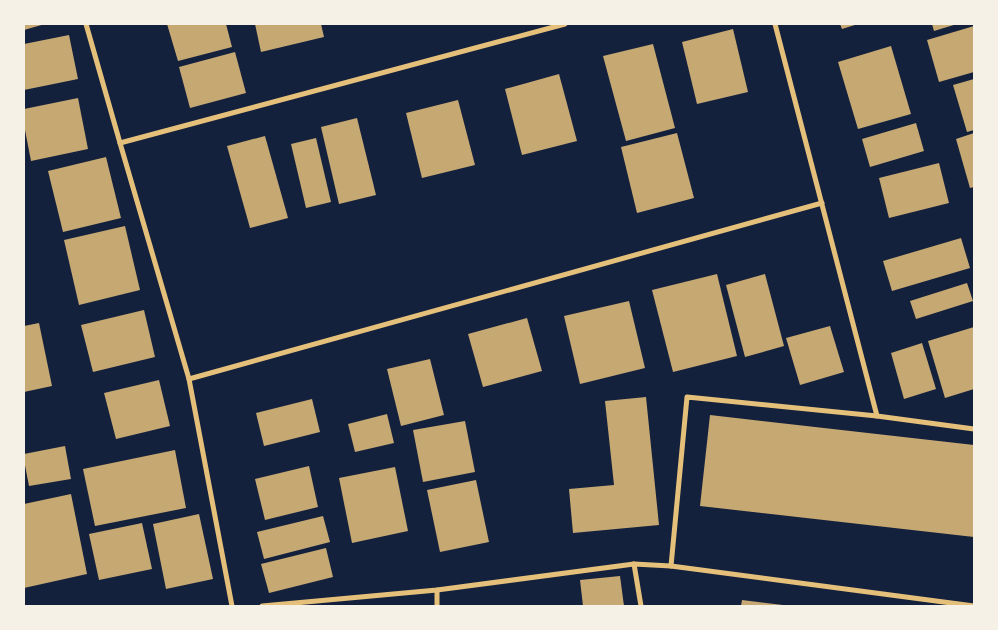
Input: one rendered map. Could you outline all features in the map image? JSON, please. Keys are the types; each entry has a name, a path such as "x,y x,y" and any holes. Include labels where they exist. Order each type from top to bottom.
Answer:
{"street":[{"path":"86,24 189,379 232,606"},
{"path":"120,143 565,24"},
{"path":"775,24 877,416"},
{"path":"189,379 822,203"},
{"path":"671,566 687,397 877,416 974,428"},
{"path":"634,564 641,606"},
{"path":"262,606 437,590 634,564 671,566 974,606"},
{"path":"437,590 437,606"}],"building":[{"path":"24,24 45,24 24,30"},
{"path":"167,24 226,24 232,47 178,61"},
{"path":"255,24 321,24 324,37 261,52"},
{"path":"840,24 858,24 842,29"},
{"path":"932,24 957,24 934,31"},
{"path":"974,26 974,72 939,82 927,40"},
{"path":"733,29 748,92 697,104 682,42"},
{"path":"69,35 78,79 24,90 24,44"},
{"path":"653,44 675,128 626,141 603,56"},
{"path":"891,46 911,114 858,129 838,62"},
{"path":"235,52 246,93 190,108 179,67"},
{"path":"559,74 577,141 522,155 505,89"},
{"path":"974,79 974,130 967,132 953,85"},
{"path":"78,98 88,149 31,161 24,125 24,109"},
{"path":"458,100 475,165 422,178 406,113"},
{"path":"357,118 376,195 339,204 321,127"},
{"path":"916,123 924,151 870,167 862,139"},
{"path":"677,133 694,198 637,213 621,147"},
{"path":"974,133 974,187 970,188 956,139"},
{"path":"265,136 288,218 250,228 227,146"},
{"path":"316,138 331,202 306,208 291,144"},
{"path":"106,157 121,218 63,232 48,171"},
{"path":"939,163 949,203 889,218 879,178"},
{"path":"125,226 140,290 79,305 64,240"},
{"path":"961,238 970,268 892,291 883,261"},
{"path":"717,274 737,356 673,372 652,290"},
{"path":"765,274 784,346 745,357 726,285"},
{"path":"967,283 973,301 916,319 910,301"},
{"path":"629,301 645,368 580,384 564,316"},
{"path":"144,310 155,357 93,372 81,325"},
{"path":"527,318 542,371 483,387 468,334"},
{"path":"39,323 52,386 24,392 24,326"},
{"path":"830,326 844,372 800,385 786,338"},
{"path":"974,327 974,389 945,398 928,341"},
{"path":"922,343 936,389 904,399 891,353"},
{"path":"430,359 444,415 401,426 387,369"},
{"path":"159,380 170,426 116,439 104,393"},
{"path":"646,397 659,525 573,533 569,489 614,485 605,401"},
{"path":"312,399 320,432 264,446 256,413"},
{"path":"387,414 394,443 355,452 348,424"},
{"path":"710,415 974,445 974,537 700,506"},
{"path":"465,421 475,472 423,482 413,430"},
{"path":"65,446 71,479 29,486 24,454"},
{"path":"175,450 186,508 95,526 83,469"},
{"path":"309,466 318,507 265,520 255,479"},
{"path":"395,467 408,531 352,543 339,478"},
{"path":"476,480 489,542 440,552 427,490"},
{"path":"71,494 87,574 24,588 24,504"},
{"path":"199,514 213,579 166,589 153,524"},
{"path":"323,516 330,542 264,559 257,532"},
{"path":"142,523 152,569 99,580 89,534"},
{"path":"326,548 333,577 269,593 261,564"},
{"path":"620,576 624,606 583,606 580,580"},
{"path":"742,600 783,605 783,606 741,606"}]}
